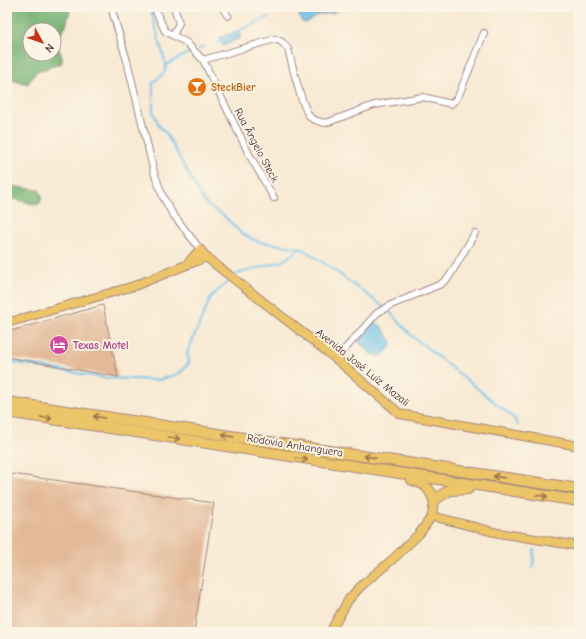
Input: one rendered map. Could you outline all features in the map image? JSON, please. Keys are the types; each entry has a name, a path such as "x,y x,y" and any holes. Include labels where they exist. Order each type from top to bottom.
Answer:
{"highway":[{"name":"Rodovia Anhanguera","path":"7,402 579,489"},
{"name":"Rodovia Anhanguera","path":"7,412 579,501"},
{"path":"374,470 421,482 432,492 434,500 450,490 520,492"}],"main road":[{"name":"Avenida José Luiz Mazali","path":"200,249 206,257 336,359 400,414 579,446"},
{"path":"187,264 200,249"},
{"path":"7,323 134,286 206,257"},
{"path":"330,632 348,599 419,534 432,516 434,500"},
{"path":"432,516 498,534 579,546"}],"street":[{"path":"111,7 127,61 154,172 163,196 172,213 200,249"},
{"name":"Rua Ângelo Steck","path":"154,7 165,31 187,43 203,60 250,156 274,198"},
{"path":"173,35 179,23 174,7"},
{"path":"222,7 228,16"},
{"path":"203,60 275,39 282,42 288,49 304,106 310,117 319,122 326,123 374,105 423,97 451,104 458,97 484,33"},
{"path":"336,359 376,313 391,305 442,284 449,277 475,233"}],"green space":[{"path":"7,7 71,7 66,26 62,32 62,22 22,22 22,62 62,62 36,72 28,84 7,79"},
{"path":"7,184 10,186 39,190 42,196 40,203 36,205 14,199 7,199"}],"water":[{"path":"296,7 345,7 332,13 318,15 306,23 302,22"},
{"path":"240,30 240,38 223,46 219,38"},
{"path":"373,321 381,326 392,342 389,349 381,357 373,355 359,343 360,338"}],"building":[{"name":"Texas Motel","path":"103,305 118,377 7,357 7,332"},
{"path":"12,474 214,503 194,632 7,632 7,508"}],"waterway":[{"path":"150,7 166,65 165,72 153,83 153,111 159,126 166,133 203,200 209,207 223,215 241,233 250,238 260,242 301,248 327,265 388,310 412,336 513,417 518,425"},
{"path":"285,10 296,8"},
{"path":"240,30 269,17"},
{"path":"199,49 204,46"},
{"path":"166,65 192,51"},
{"path":"234,276 283,261 301,248"},
{"path":"7,361 105,378 159,380 180,373 189,363 187,353 211,297 231,279"},
{"path":"533,568 534,550"}],"place":[{"name":"SteckBier","path":"197,87"},
{"name":"Texas Motel","path":"59,345"}]}
